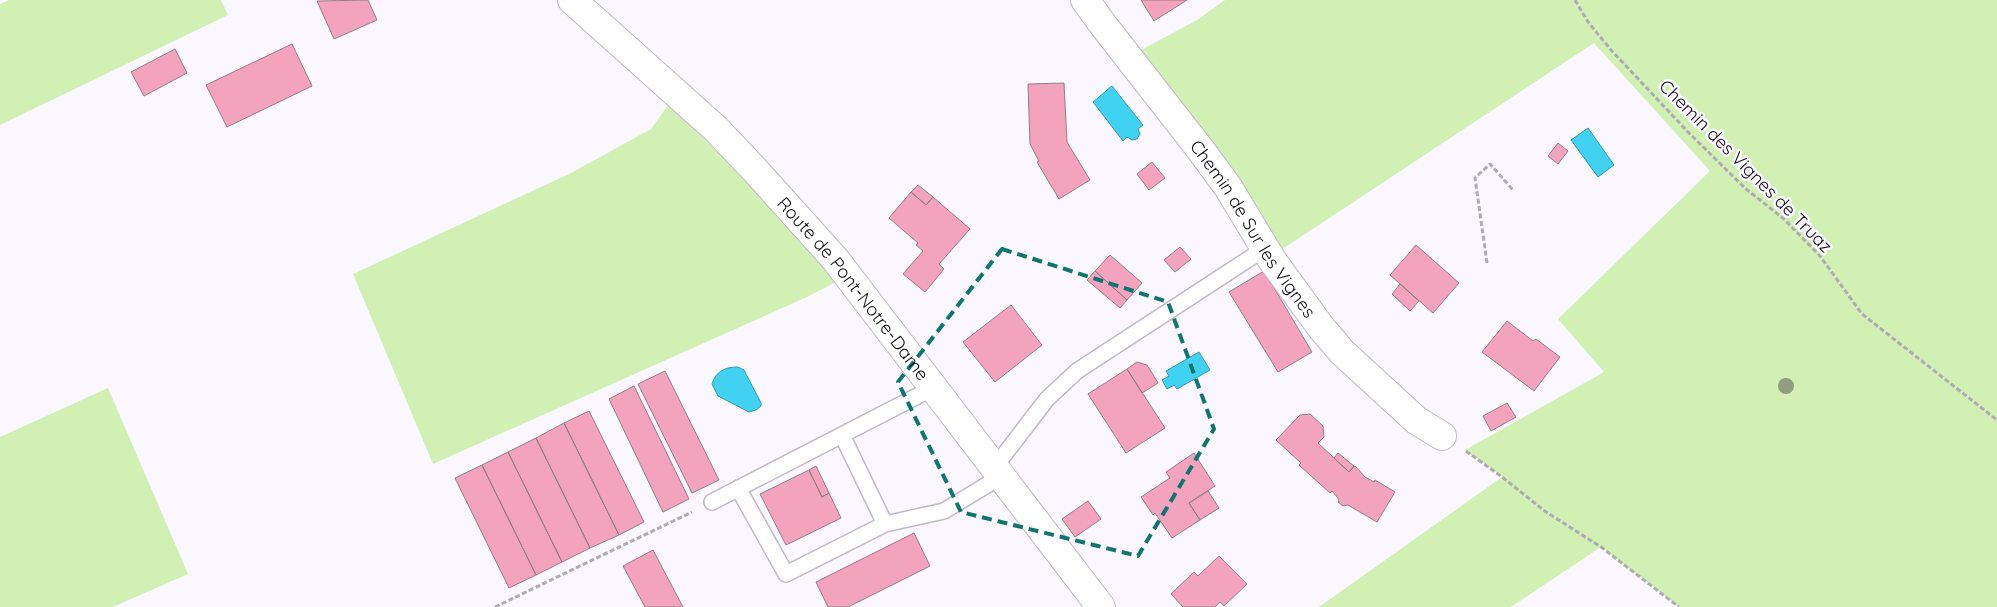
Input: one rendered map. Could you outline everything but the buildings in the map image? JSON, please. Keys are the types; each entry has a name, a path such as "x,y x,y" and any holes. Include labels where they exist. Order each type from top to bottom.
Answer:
{"street":[{"name":"Route de Pont-Notre-Dame","path":"572,0 716,129 754,168 834,259 1101,607"},
{"name":"Chemin de Sur les Vignes","path":"1085,0 1206,156 1228,187 1264,249 1320,326 1342,352 1416,420 1442,436"}],"lane":[{"path":"738,488 786,574 885,524 944,511 997,472 1047,399 1077,370 1264,249"},
{"path":"712,502 933,388"},
{"path":"842,435 885,524"}],"path":[{"name":"Chemin des Vignes de Truaz","path":"1575,0 1588,22 1611,50 1689,133 1746,189 1784,218 1820,256 1862,314 1997,420"},
{"path":"1486,263 1475,178 1490,164 1513,190"},
{"path":"1485,464 1546,512 1601,547 1679,607"},
{"path":"496,607 712,502"}],"highlighted area":[{"path":"1002,249 1168,302 1214,429 1138,556 961,512 898,382"}],"green space":[{"path":"9,0 221,0 228,15 0,125 0,4"},
{"path":"1225,0 1997,0 1997,607 1679,607 1601,547 1511,607 1319,607 1502,477 1465,450 1604,372 1558,319 1710,171 1594,43 1278,252 1215,146 1139,51 1197,20"},
{"path":"669,104 728,162 838,281 807,297 433,464 353,274 571,173 651,129"},
{"path":"108,388 188,574 113,607 0,607 0,437"}],"water":[{"path":"1112,86 1143,125 1138,129 1140,134 1137,139 1132,140 1127,137 1123,141 1093,102"},
{"path":"1588,128 1614,165 1598,177 1571,140"},
{"path":"1199,352 1210,370 1177,389 1174,385 1167,389 1162,380 1169,376 1166,371"},
{"path":"738,367 744,370 761,403 761,406 756,410 749,412 718,396 712,384 716,376 722,371"}]}
